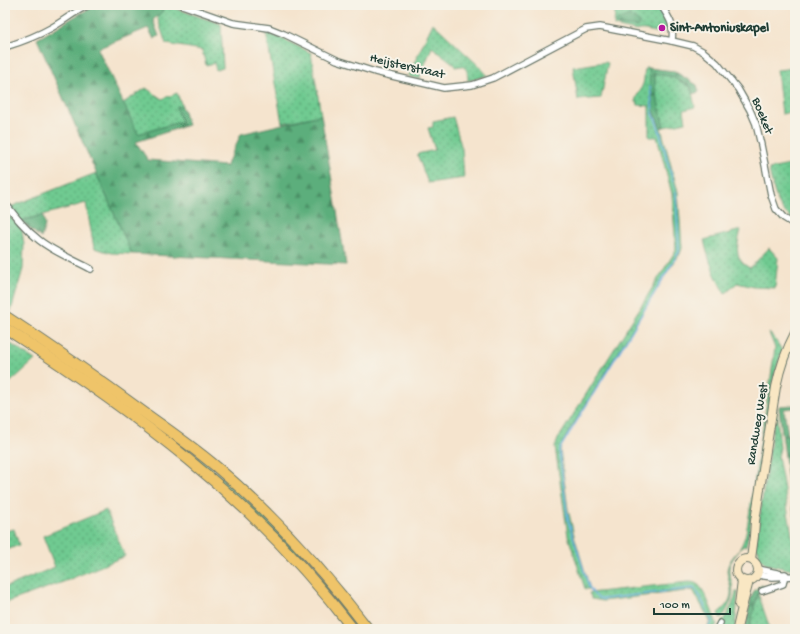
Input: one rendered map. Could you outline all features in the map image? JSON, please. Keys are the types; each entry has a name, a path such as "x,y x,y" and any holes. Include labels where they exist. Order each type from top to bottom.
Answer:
{"highway":[{"path":"5,316 113,390 218,468 260,506 300,548 368,629"},
{"path":"5,328 113,401 189,459 237,502 285,549 311,577 353,629"}],"street":[{"path":"5,47 35,36 51,28 81,8 89,5"},
{"name":"Heijsterstraat","path":"182,5 233,22 269,28 337,60 375,72 444,88 472,86 494,78 586,29 600,27 672,41"},
{"path":"661,5 672,23 672,41"},
{"name":"Boeket","path":"672,41 693,46 704,52 717,63 738,89 756,124 771,195 776,209 784,218 795,225"},
{"path":"5,202 19,221 38,239 91,269"},
{"name":"Randweg West","path":"749,558 754,536 754,521 780,367 795,333"},
{"path":"749,558 756,563 758,572 752,580 746,580 739,578 736,568 739,561 749,558"},
{"path":"758,572 772,577 785,575 793,576"},
{"path":"762,591 783,584 785,575"},
{"path":"737,629 740,614 738,608 746,580"},
{"path":"717,629 720,623"}],"green space":[{"path":"98,5 165,5 162,12 153,20 159,36 154,39 148,28 98,49 138,134 180,122 181,120 176,107 182,106 188,125 136,142 148,160 226,166 241,134 321,115 346,265 132,254 37,39 74,17"},
{"path":"165,5 221,24 223,68 216,70 214,63 206,65 202,50 166,44 157,17 162,12"},
{"path":"614,5 655,5 669,27 661,32 657,32 645,30 637,31 614,26"},
{"path":"629,15 639,22 637,27 617,25 616,23 618,20"},
{"path":"433,23 487,75 468,81 467,71 465,68 461,66 455,67 454,64 432,47 419,79 408,76"},
{"path":"266,33 283,39 311,53 321,115 282,123"},
{"path":"605,62 608,63 601,98 578,100 573,67"},
{"path":"646,67 649,68 653,110 661,128 678,192 682,248 680,254 565,438 560,450 568,509 590,589 585,589 568,536 555,447 558,439 676,250 672,194 657,137 649,137 649,106 638,105 637,102 635,102 643,84"},
{"path":"649,68 674,71 697,85 699,92 692,94 691,87 670,76 655,74 655,88 664,127 661,128 653,110"},
{"path":"795,68 795,111 782,114 777,70"},
{"path":"655,74 670,76 691,87 695,107 684,110 686,122 664,127 655,88"},
{"path":"146,88 162,99 177,93 182,106 176,107 181,120 180,122 138,134 123,103"},
{"path":"453,117 462,149 464,178 428,183 417,154 435,150 428,128 433,127 433,121"},
{"path":"790,165 790,169 795,168 795,221 784,212 779,204 769,169"},
{"path":"96,173 132,254 111,253 94,248 86,203 21,221 10,207"},
{"path":"5,211 22,230 24,245 23,269 11,311 5,308"},
{"path":"43,215 45,225 41,238 21,221"},
{"path":"741,230 738,241 738,252 741,261 750,268 769,248 778,258 775,288 754,287 737,283 725,294 712,268 704,240"},
{"path":"769,333 782,351 774,377 746,546 743,546 730,565 729,572 733,594 721,619 718,613 728,603 731,595 727,568 744,540 749,516 775,348"},
{"path":"5,340 35,360 5,387"},
{"path":"795,405 795,408 784,409 795,480 792,482 795,499 795,519 788,481 779,406"},
{"path":"776,407 780,448 778,456 795,552 795,571 766,564 760,558 758,549 755,548"},
{"path":"164,432 231,484 302,554 362,629 356,629 319,582 165,436"},
{"path":"106,510 125,556 63,582 5,603 5,586 6,587 55,567 43,536"},
{"path":"5,528 6,531 14,529 19,545 5,551"},
{"path":"688,582 696,583 703,591 717,624 714,629 707,629 710,621 693,590 603,601 592,599 589,593"},
{"path":"762,584 763,589 758,593 749,629 745,629 751,597 754,591"},
{"path":"736,592 738,592 735,629 718,629 731,607"},
{"path":"758,593 770,629 749,629"}],"waterway":[{"path":"656,5 664,18"},
{"path":"650,87 653,113 659,129 676,193 679,252 559,450 568,520 589,587 593,593 598,598 603,599 694,588 712,621 708,629"}],"place":[{"name":"Sint-Antoniuskapel","path":"662,28"}]}
